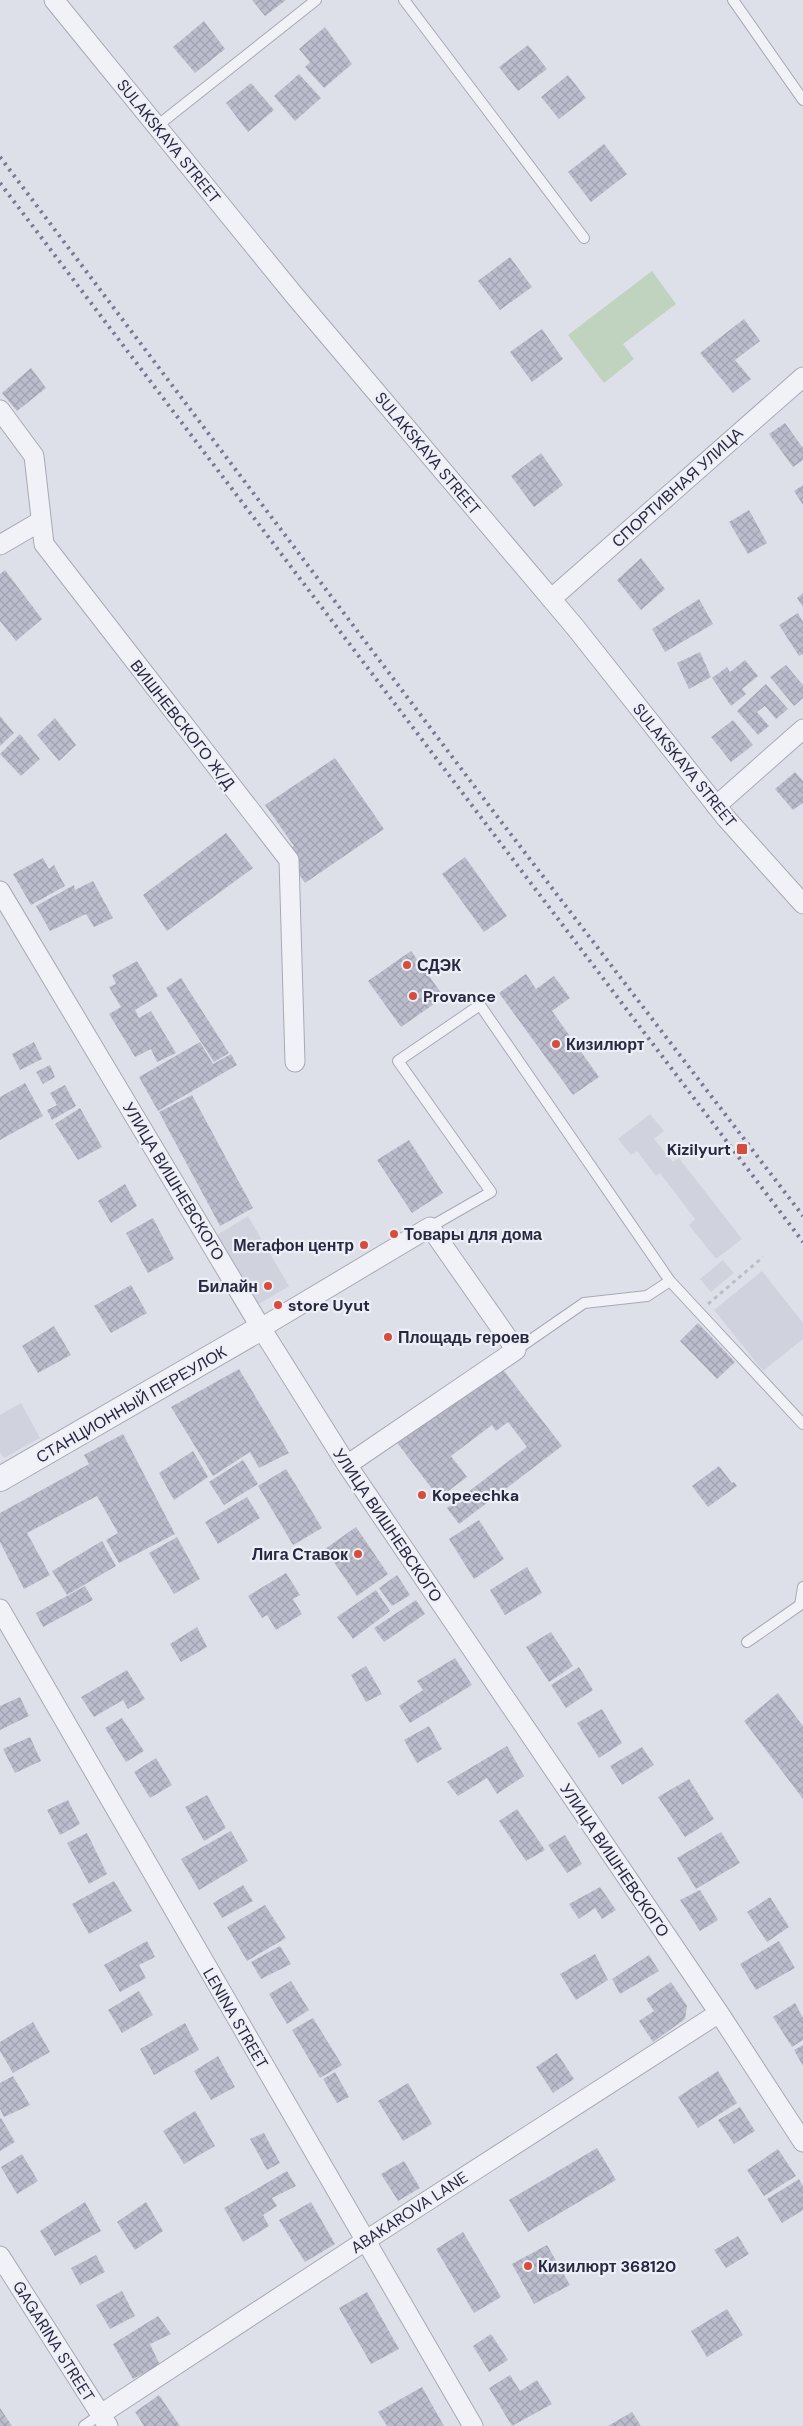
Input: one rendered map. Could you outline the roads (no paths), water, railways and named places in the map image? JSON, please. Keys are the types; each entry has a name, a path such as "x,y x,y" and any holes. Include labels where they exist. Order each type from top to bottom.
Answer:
{"street":[{"name":"SULAKSKAYA STREET","path":"54,0 294,295 551,599 716,806 803,904"},
{"name":"СПОРТИВНАЯ УЛИЦА","path":"551,599 803,377"},
{"name":"ВИШНЕВСКОГО Ж/Д","path":"0,410 34,456 44,544 289,860 295,1062"},
{"path":"0,545 42,521"},
{"path":"716,806 803,729"},
{"name":"УЛИЦА ВИШНЕВСКОГО","path":"0,891 261,1328 347,1465 719,2013 803,2142"},
{"path":"261,1328 430,1227 516,1350 347,1465"},
{"name":"СТАНЦИОННЫЙ ПЕРЕУЛОК","path":"0,1479 261,1328"},
{"name":"LENINA STREET","path":"0,1609 473,2426"},
{"name":"ABAKAROVA LANE","path":"104,2420 365,2240 719,2013"},
{"name":"GAGARINA STREET","path":"0,2256 104,2420"}],"lane":[{"path":"157,126 316,0"},
{"path":"404,0 584,238"},
{"path":"733,0 803,100"},
{"path":"430,1227 491,1192 398,1061 480,1004 670,1281 803,1424"},
{"path":"516,1350 584,1303 647,1296 670,1281"},
{"path":"747,1642 800,1606 803,1587"},
{"path":"84,2426 104,2420"}],"railway":[{"path":"0,157 493,811 803,1216"},
{"path":"0,183 803,1242"}],"place":[{"name":"СДЭК","path":"407,965"},
{"name":"Provance","path":"413,996"},
{"name":"Кизилюрт","path":"556,1044"},
{"name":"Kizilyurt","path":"742,1149"},
{"name":"Товары для дома","path":"394,1234"},
{"name":"Мегафон центр","path":"364,1245"},
{"name":"Билайн","path":"268,1286"},
{"name":"store Uyut","path":"278,1305"},
{"name":"Площадь героев","path":"388,1337"},
{"name":"Kopeechka","path":"422,1495"},
{"name":"Лига Ставок","path":"358,1554"},
{"name":"Кизилюрт 368120","path":"528,2266"}]}
